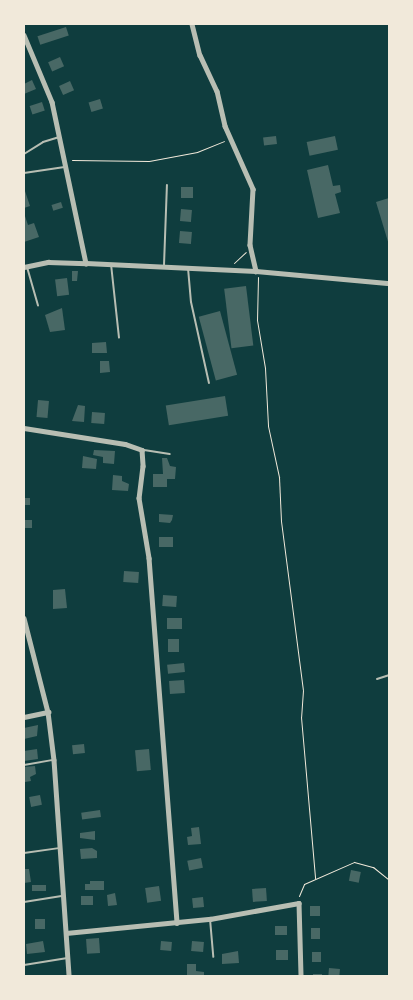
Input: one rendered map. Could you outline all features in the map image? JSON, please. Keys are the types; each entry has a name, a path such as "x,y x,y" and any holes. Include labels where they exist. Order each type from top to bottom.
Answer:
{"street":[{"path":"192,24 200,55 217,91 230,139 254,193 250,245 256,271"},
{"path":"24,35 49,93 61,137 86,263"},
{"path":"25,267 86,263 111,264 256,271 389,283"},
{"path":"24,428 125,444 142,450 143,466 139,498 149,558 177,923"},
{"path":"24,618 48,712 61,847 69,976"},
{"path":"24,717 48,712"},
{"path":"66,934 210,919 299,903 301,976"}],"lane":[{"path":"24,154 43,142 61,137"},
{"path":"24,174 67,167"},
{"path":"164,268 167,185"},
{"path":"111,264 119,338"},
{"path":"25,267 38,305"},
{"path":"188,268 209,383"},
{"path":"142,450 170,454"},
{"path":"377,679 389,675"},
{"path":"24,765 54,760"},
{"path":"24,853 61,847"},
{"path":"24,902 64,895"},
{"path":"210,919 213,957"},
{"path":"24,965 67,958"}],"path":[{"path":"66,159 149,161 197,152 230,139"},
{"path":"222,269 233,264 250,245"},
{"path":"256,271 259,282 257,320 265,368 268,426 279,477 281,521 303,690 301,718 315,878"},
{"path":"299,903 300,888 315,878 354,862 373,867 389,880"}],"building":[{"path":"66,27 69,36 40,45 37,36"},
{"path":"60,57 64,66 52,71 48,62"},
{"path":"32,80 36,89 24,94 24,84"},
{"path":"70,81 74,90 63,95 59,86"},
{"path":"100,99 103,109 91,112 89,103"},
{"path":"42,102 45,111 32,115 30,106"},
{"path":"276,136 277,144 264,146 263,138"},
{"path":"335,136 338,150 310,156 307,142"},
{"path":"328,165 333,186 340,185 341,192 335,194 340,213 318,218 307,170"},
{"path":"181,187 193,187 193,198 181,198"},
{"path":"24,188 30,206 24,208"},
{"path":"389,198 389,245 376,202"},
{"path":"61,202 63,208 53,211 51,205"},
{"path":"181,209 192,210 191,222 180,221"},
{"path":"24,213 28,225 34,223 39,237 24,242"},
{"path":"180,231 192,232 191,244 179,243"},
{"path":"72,271 78,271 77,281 72,281"},
{"path":"67,278 69,295 57,296 55,279"},
{"path":"246,286 253,346 231,348 224,289"},
{"path":"62,308 65,330 50,332 45,315"},
{"path":"220,311 237,375 216,380 199,317"},
{"path":"106,342 107,353 92,353 92,343"},
{"path":"100,361 109,361 110,372 100,373"},
{"path":"225,396 228,416 169,425 166,405"},
{"path":"38,400 49,401 47,418 37,417"},
{"path":"78,405 85,406 84,422 72,421"},
{"path":"92,412 105,413 104,424 91,423"},
{"path":"94,450 115,451 114,464 103,463 103,457 93,455"},
{"path":"83,456 97,459 96,469 82,468"},
{"path":"162,458 167,458 170,466 176,467 175,479 167,479 167,487 153,487 153,474 163,474"},
{"path":"113,475 122,476 122,481 129,484 128,491 112,490"},
{"path":"24,498 30,498 30,505 24,505"},
{"path":"159,514 173,515 172,520 170,523 159,522"},
{"path":"24,520 32,520 32,528 24,528"},
{"path":"159,537 173,537 173,547 159,547"},
{"path":"124,571 139,572 138,583 123,582"},
{"path":"65,589 67,608 53,609 53,590"},
{"path":"163,595 177,596 176,607 162,606"},
{"path":"167,618 182,618 182,629 167,629"},
{"path":"168,639 179,639 179,652 168,652"},
{"path":"184,663 185,672 168,674 167,665"},
{"path":"184,680 185,693 170,694 169,681"},
{"path":"38,725 37,736 24,739 24,728"},
{"path":"84,744 85,753 73,754 72,745"},
{"path":"37,749 38,759 24,761 24,751"},
{"path":"149,749 151,770 137,771 135,750"},
{"path":"35,766 36,774 30,777 31,781 25,782 24,767"},
{"path":"40,795 42,805 31,807 29,797"},
{"path":"100,810 101,817 82,820 81,813"},
{"path":"199,827 201,844 188,845 187,837 192,836 191,828"},
{"path":"95,831 95,840 80,838 80,833"},
{"path":"92,848 97,851 97,858 81,859 80,849"},
{"path":"201,858 203,868 189,870 187,861"},
{"path":"24,869 29,869 31,882 24,883"},
{"path":"351,870 361,872 359,883 349,881"},
{"path":"90,881 104,881 104,890 85,890 85,884 90,884"},
{"path":"32,885 46,885 46,891 32,891"},
{"path":"159,886 161,901 147,903 145,888"},
{"path":"266,888 267,901 253,902 252,889"},
{"path":"115,893 117,905 108,906 107,895"},
{"path":"81,896 93,896 93,905 81,905"},
{"path":"203,897 204,907 193,908 192,898"},
{"path":"310,906 320,906 320,916 310,916"},
{"path":"35,919 45,919 45,929 35,929"},
{"path":"275,926 287,926 287,935 275,935"},
{"path":"311,928 320,928 320,939 311,939"},
{"path":"99,938 100,953 87,954 86,939"},
{"path":"43,941 45,952 27,954 26,944"},
{"path":"161,941 172,942 171,951 160,950"},
{"path":"192,941 204,942 203,952 191,951"},
{"path":"276,950 288,950 288,960 276,960"},
{"path":"238,951 239,963 222,964 222,954"},
{"path":"312,952 321,952 321,962 312,962"},
{"path":"187,964 196,964 196,971 204,972 204,976 187,976"},
{"path":"329,968 340,969 339,976 328,976"},
{"path":"313,974 322,974 322,976 313,976"}]}
